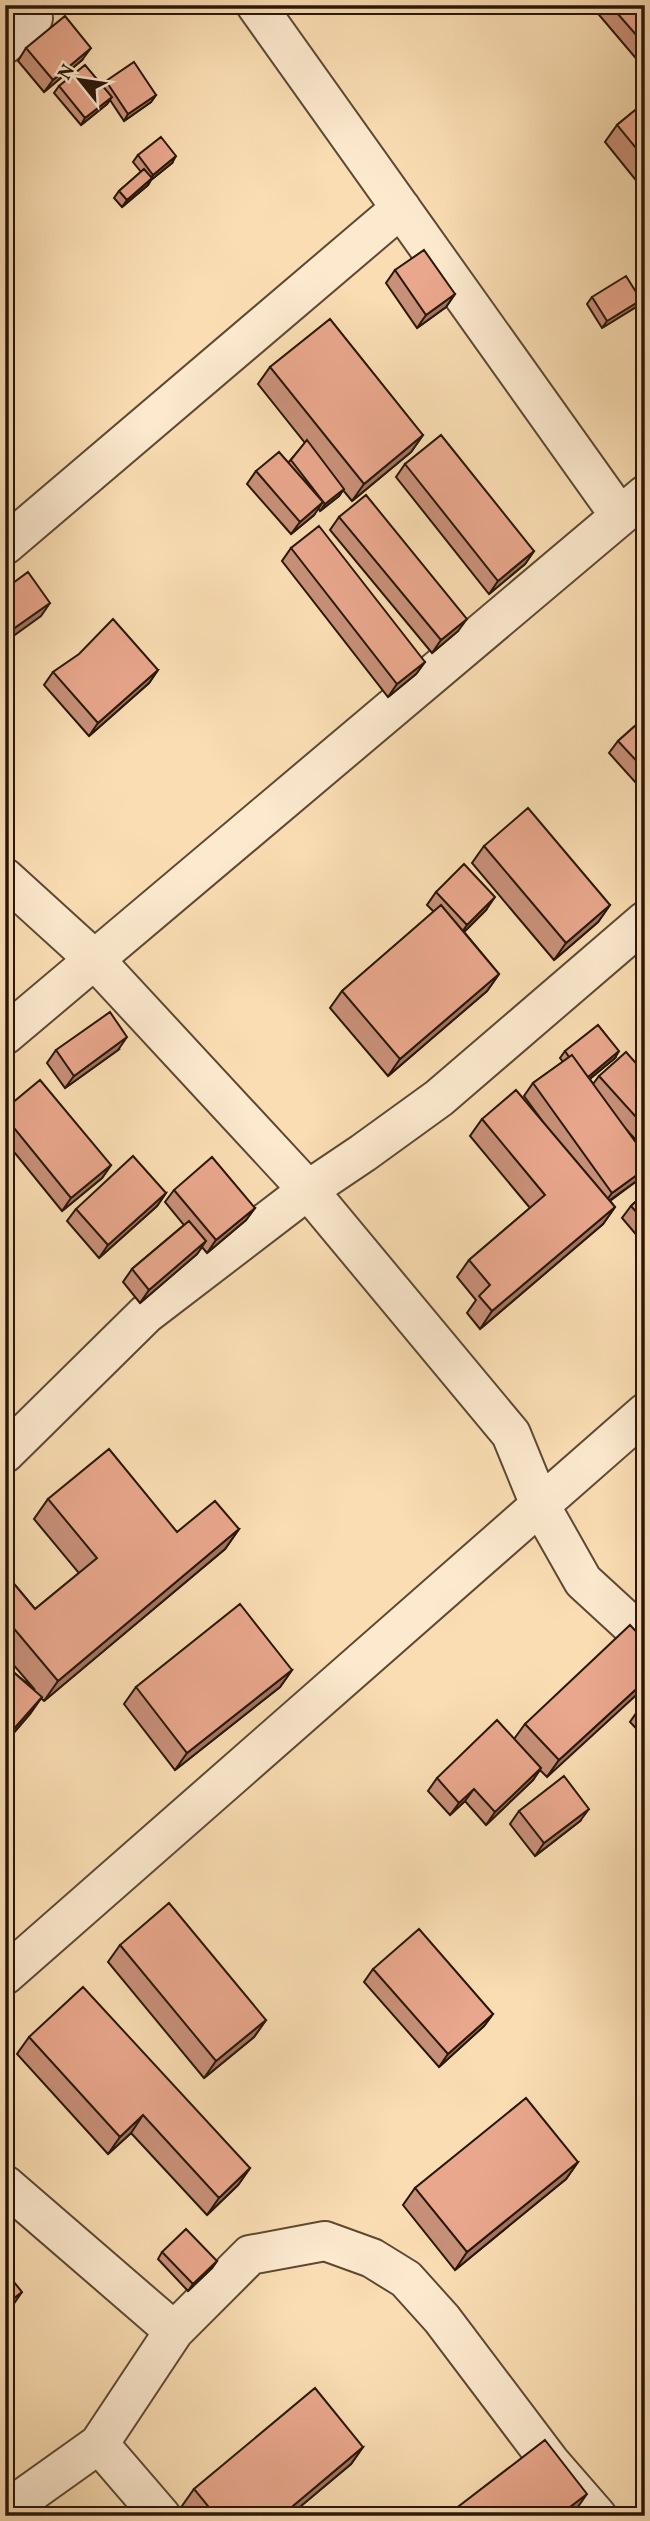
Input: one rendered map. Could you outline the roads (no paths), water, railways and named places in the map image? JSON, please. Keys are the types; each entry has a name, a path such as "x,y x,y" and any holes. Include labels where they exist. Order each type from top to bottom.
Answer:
{"street":[{"path":"5,1035 632,506 401,208 256,5"},
{"path":"5,44 33,18"},
{"path":"5,545 401,208"},
{"path":"5,878 94,959 308,1190 511,1434 540,1505 583,1581 645,1638"},
{"path":"5,1453 146,1314 308,1190 439,1098 645,921"},
{"path":"5,1975 645,1413"},
{"path":"5,2185 174,2331"},
{"path":"5,2511 99,2444 174,2331 250,2255 325,2241 372,2258 406,2279 442,2319 550,2462 597,2516"},
{"path":"99,2444 161,2516"}]}
